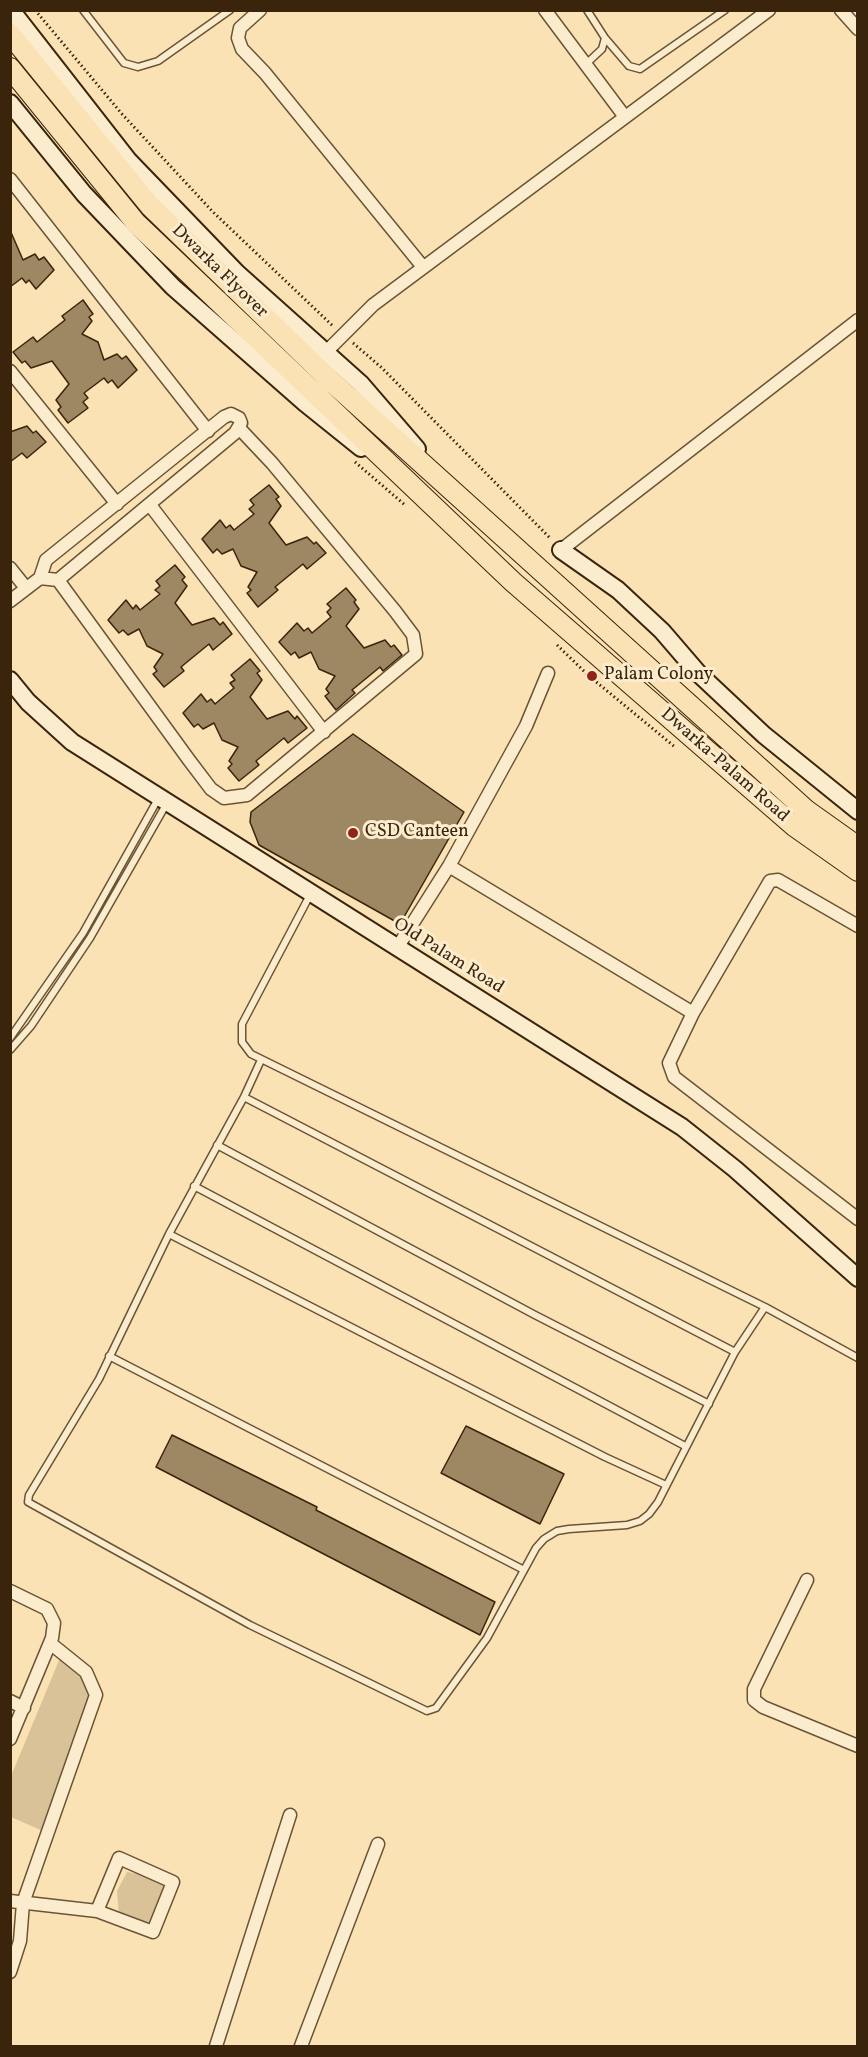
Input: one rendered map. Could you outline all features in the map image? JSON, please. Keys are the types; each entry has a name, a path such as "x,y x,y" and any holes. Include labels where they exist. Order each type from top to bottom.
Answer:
{"main road":[{"name":"Dwarka Flyover","path":"10,34 150,206 396,440 450,488"},
{"name":"Dwarka Flyover","path":"10,68 136,222 437,509"},
{"name":"Dwarka-Palam Road","path":"450,488 806,810 858,847"},
{"name":"Dwarka-Palam Road","path":"437,509 513,582 785,819 858,871"}],"street":[{"path":"11,10 128,160 237,273 361,384 450,488"},
{"path":"260,10 240,28 238,38 242,49 265,73 423,267"},
{"path":"545,10 625,117"},
{"path":"326,352 373,305 769,10"},
{"path":"842,10 858,29"},
{"path":"10,103 84,194 173,287 305,403 437,509"},
{"path":"10,179 208,431"},
{"path":"858,320 561,550 618,590 662,631 699,674 764,735 858,811"},
{"path":"10,370 117,504"},
{"path":"10,601 40,578 46,560 231,414 239,418 239,428 272,464 413,635 416,654 247,795 224,798 212,789 189,760 58,580"},
{"path":"40,578 58,580 150,506 239,428"},
{"path":"150,506 324,732"},
{"path":"10,568 26,588"},
{"path":"397,948 449,866 526,726 548,673"},
{"name":"Old Palam Road","path":"10,680 28,702 72,742 682,1127 735,1169 858,1278"},
{"path":"449,866 693,1013"},
{"path":"858,926 778,880 770,880 693,1013 669,1063 674,1077 858,1219"},
{"path":"807,1580 754,1689 754,1700 764,1707 858,1746"},
{"path":"10,1591 39,1604 52,1615 54,1631 10,1739"},
{"path":"10,1972 20,1941 23,1903 96,1695 86,1672 50,1643"},
{"path":"10,1701 24,1708"},
{"path":"216,2046 291,1815"},
{"path":"301,2046 378,1844"},
{"path":"10,1900 97,1911 153,1932 173,1882 119,1858 97,1911"}],"lane":[{"path":"83,10 124,63 138,67 158,61 230,10"},
{"path":"587,10 605,38 629,66 640,69 725,10"},
{"path":"585,64 602,49 605,38"},
{"path":"10,1038 83,933 163,800"},
{"path":"10,1050 31,1026 90,938 163,800"},
{"path":"311,893 242,1024 241,1034 245,1048 261,1060 765,1307 858,1358"},
{"path":"261,1060 244,1097 169,1234 80,1413 29,1495 28,1502 250,1624 421,1710 432,1710 487,1638 536,1548 557,1531 608,1528 640,1521 658,1502 735,1352 765,1307"},
{"path":"244,1097 735,1352"},
{"path":"217,1145 535,1315 709,1404"},
{"path":"194,1186 685,1446"},
{"path":"169,1234 605,1457 666,1485"},
{"path":"109,1356 524,1570"}],"path":[{"path":"35,10 123,114 213,212 342,334 382,368 561,550"}],"shaded area":[{"path":"60,1658 71,1665 84,1681 92,1697 45,1832 11,1817 11,1776"},
{"path":"127,1872 150,1876 170,1885 152,1923 119,1915 117,1891"}],"building":[{"path":"10,230 23,260 35,254 39,260 44,257 54,270 36,289 29,280 26,283 22,278 10,287"},
{"path":"83,300 93,314 89,317 92,321 82,334 98,342 104,360 117,354 122,359 126,356 137,370 118,388 112,380 108,383 104,378 84,393 88,398 83,402 88,408 68,423 58,410 61,407 56,400 69,384 52,361 31,368 25,361 22,363 13,352 33,337 37,342 65,320 62,316"},
{"path":"27,426 33,433 36,431 46,442 27,458 22,453 10,462 10,432"},
{"path":"269,485 279,497 276,499 281,506 269,523 286,545 307,537 314,544 316,542 326,553 307,569 303,564 275,587 278,590 258,607 247,593 251,590 248,587 257,572 241,566 233,549 222,554 217,549 213,553 202,539 220,520 226,528 230,525 234,530 254,514 249,509 254,505 250,500"},
{"path":"175,565 185,577 182,580 187,586 175,603 192,625 214,618 220,625 223,622 232,634 213,650 209,644 181,667 184,671 164,687 153,674 157,671 154,667 163,654 147,646 139,629 128,635 123,630 119,633 108,620 126,600 133,609 136,605 140,610 160,594 155,590 160,586 156,581"},
{"path":"346,588 356,600 354,602 359,609 346,626 364,648 385,640 391,647 394,645 402,655 383,671 380,667 352,690 355,693 336,710 325,696 329,693 326,689 335,676 319,669 311,652 299,658 295,652 291,655 279,642 297,623 304,631 308,628 312,633 331,617 327,612 331,608 327,604"},
{"path":"250,659 260,671 257,673 262,680 250,697 267,719 288,711 295,719 297,716 307,728 288,743 284,738 256,761 259,765 239,781 228,768 232,764 229,761 238,747 222,740 214,723 203,729 198,724 194,727 183,713 201,694 207,702 211,699 215,704 234,688 230,683 235,680 231,675"},
{"name":"CSD Canteen","path":"353,734 464,812 400,924 259,845 250,822 251,812"},
{"path":"466,1426 564,1474 540,1524 441,1473"},
{"path":"172,1435 317,1507 316,1510 495,1602 480,1635 156,1467"}],"place":[{"name":"Palam Colony","path":"592,676"},
{"name":"CSD Canteen","path":"353,833"}]}
